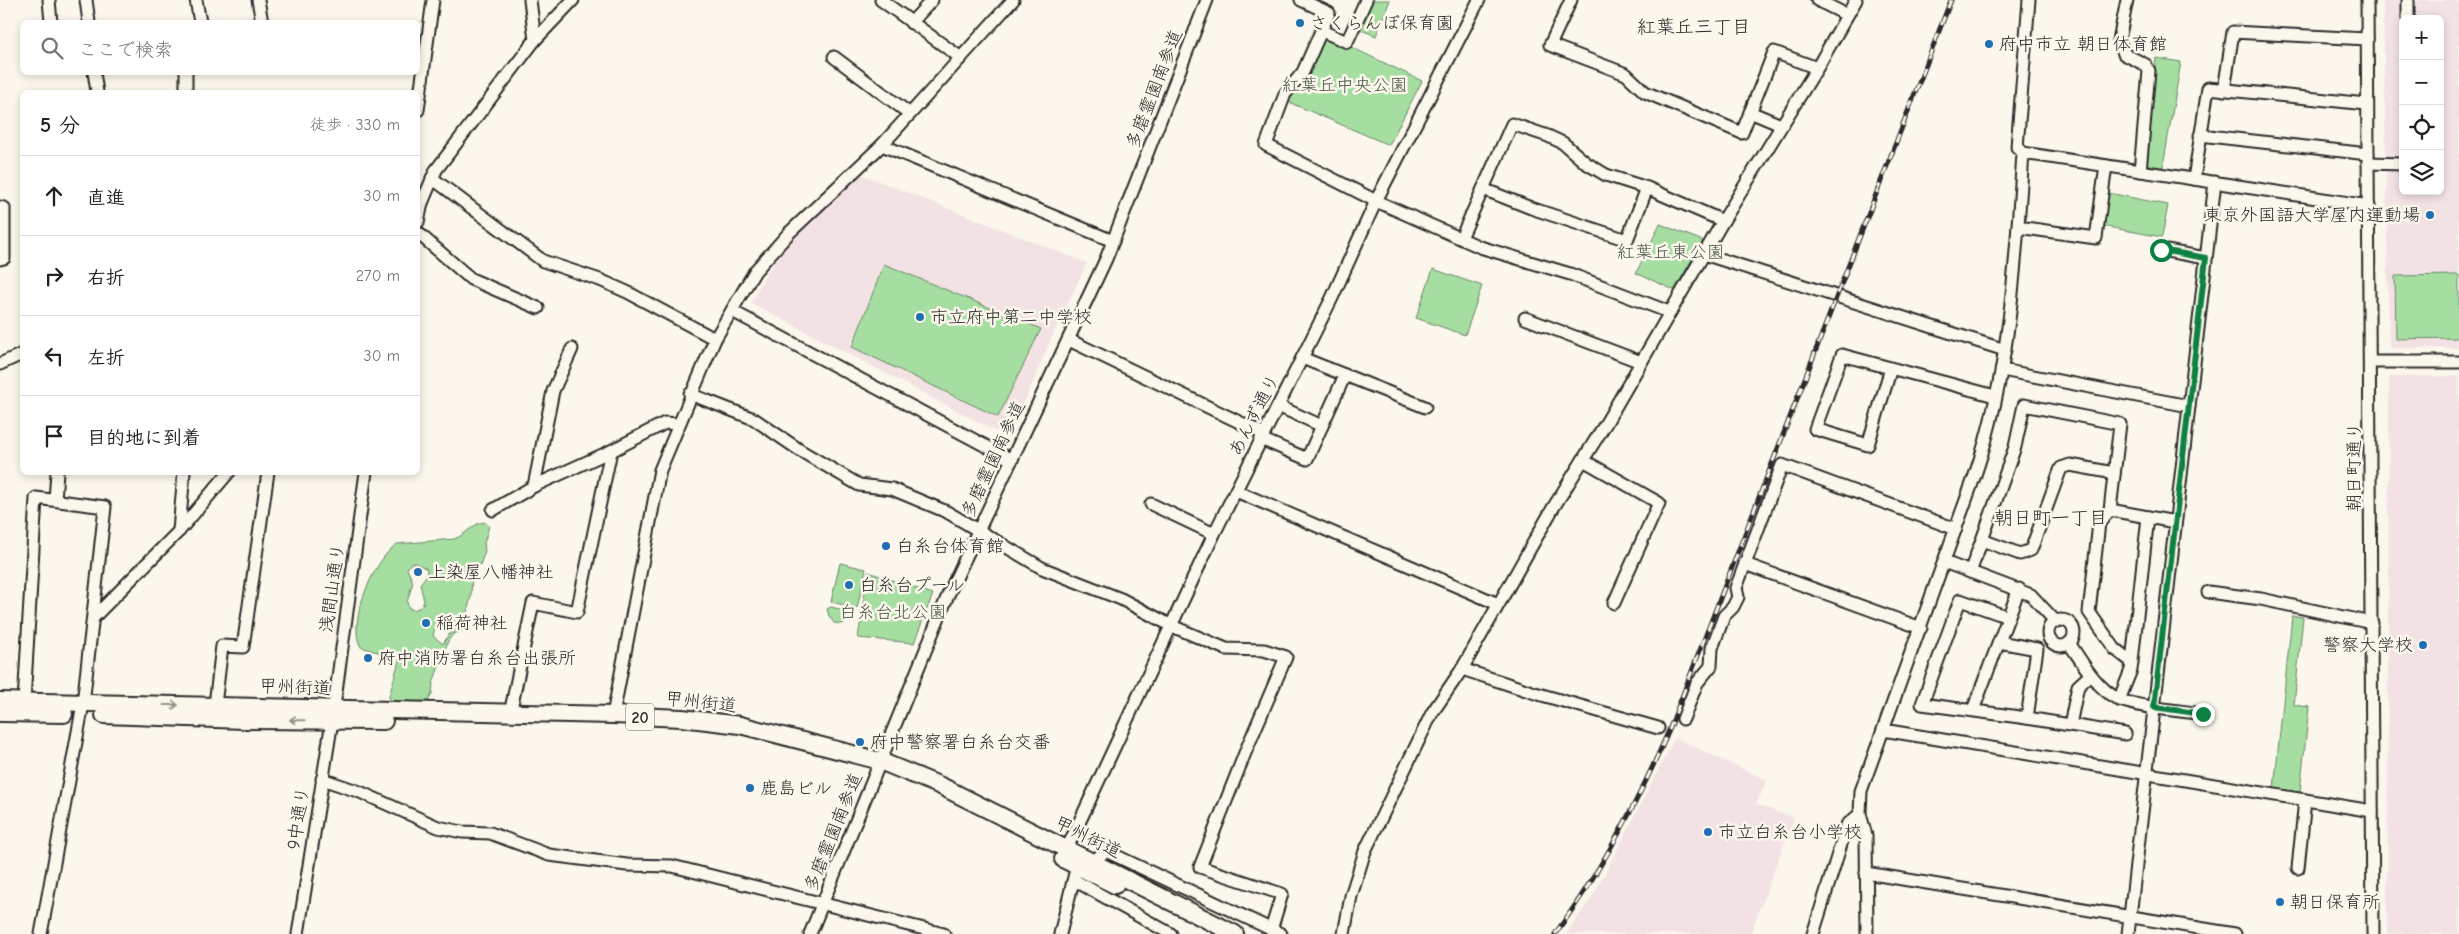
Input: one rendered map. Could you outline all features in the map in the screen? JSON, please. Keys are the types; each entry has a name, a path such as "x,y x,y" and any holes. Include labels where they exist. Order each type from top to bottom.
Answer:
{"highway":[{"name":"甲州街道","path":"0,701 82,709 333,714 666,727 736,734 879,765"},
{"name":"甲州街道","path":"0,713 215,705 333,714 510,714 682,718 740,725 879,765 954,803 1064,853 1093,861 1235,934"},
{"name":"甲州街道","path":"1064,853 1075,872 1213,934"}],"street":[{"path":"49,0 51,20"},
{"path":"86,0 88,20"},
{"path":"196,0 200,20"},
{"path":"258,0 262,20"},
{"path":"420,95 433,0"},
{"path":"530,0 535,40"},
{"path":"420,212 432,178 478,112 535,40 573,0"},
{"path":"880,0 961,58"},
{"path":"911,23 932,0"},
{"path":"612,716 660,470 690,394 715,339 755,271 789,233 882,144 1013,0"},
{"name":"多磨霊園南参道","path":"810,934 948,595 1069,340 1113,241 1208,0"},
{"path":"1301,0 1329,13 1304,72 1285,94 1266,145 1376,200 1480,248 1570,274 1669,312"},
{"path":"1322,31 1348,42 1366,0"},
{"name":"あんず通り","path":"1064,853 1214,534 1302,358 1376,200 1479,0"},
{"path":"1571,0 1550,45 1626,74 1645,92 1742,134 1774,52 1817,68"},
{"path":"1817,0 1847,15"},
{"path":"1344,934 1351,896 1365,851 1432,712 1462,669 1722,221 1817,68 1856,0"},
{"path":"2029,0 2017,147 2023,153 2369,206"},
{"path":"2127,0 2119,40 2124,54 2146,65 2149,71 2140,171"},
{"name":"朝日町通り","path":"2367,0 2371,362 2373,934"},
{"path":"2408,0 2408,15"},
{"path":"2224,90 2233,32 2367,39"},
{"path":"834,57 910,114"},
{"path":"94,75 97,90"},
{"path":"186,75 186,90"},
{"path":"2194,179 2208,88 2368,104"},
{"path":"1750,112 1781,125"},
{"path":"1461,238 1512,124 1563,143 1586,163 1606,175 1647,188 1722,221"},
{"path":"2200,135 2399,163"},
{"path":"882,144 1113,241"},
{"path":"1867,934 1866,835 1860,814 1861,791 1983,452 2005,350 2018,227 2023,153"},
{"path":"2018,227 2096,238 2106,166"},
{"path":"432,178 543,261 600,280 627,292 715,339"},
{"path":"2128,934 2215,182"},
{"path":"1483,190 1627,240 1647,188"},
{"path":"0,207 4,208 4,258 0,259"},
{"path":"420,235 471,279 538,308"},
{"path":"2161,250 2206,258"},
{"path":"1704,254 2005,350"},
{"path":"732,311 1012,460"},
{"path":"1525,318 1641,362"},
{"path":"1069,340 1307,459 1345,375"},
{"path":"534,486 553,391 572,349"},
{"path":"0,364 20,355"},
{"path":"1891,368 1868,445 1815,429 1842,355 1891,368 1995,396"},
{"path":"1302,358 1425,407"},
{"path":"2371,362 2459,362"},
{"path":"2002,370 2189,406"},
{"path":"690,394 754,419 801,452 859,485 892,489 947,512 1042,568 1121,599 1172,626 1226,649 1264,650 1286,657 1247,748 1200,868 1282,894 1276,932 1106,851 1093,861"},
{"path":"1970,572 2015,447 2024,405 2120,424 2110,510 2099,523 2089,612 2092,620 2115,649 2132,662"},
{"path":"1278,406 1322,426"},
{"path":"493,510 534,486 665,423 678,424"},
{"path":"510,714 532,603 577,612 610,451"},
{"path":"1583,460 1658,503 1614,603"},
{"path":"1684,719 1697,683 1711,666 1712,648 1724,616 1733,607 1738,597 1736,588 1782,464 1956,529"},
{"path":"1982,540 2020,554 2027,553 2031,550 2060,468 2070,464 2114,473"},
{"path":"55,500 57,475"},
{"path":"179,531 184,475"},
{"path":"94,616 179,531 226,475"},
{"path":"215,705 222,646 243,647 268,475"},
{"name":"浅間山通り","path":"333,714 366,475"},
{"path":"1236,491 1498,604"},
{"path":"24,702 36,498 105,507 82,709 41,934"},
{"path":"1151,504 1214,534"},
{"path":"2110,510 2175,522"},
{"path":"2119,700 2132,662 2148,517"},
{"path":"1944,562 2031,595 2041,603 2056,622"},
{"path":"1745,564 1921,628"},
{"path":"1973,710 2019,589"},
{"path":"2208,592 2261,599 2372,623"},
{"path":"2008,617 1960,600 1922,704 1966,711 1973,710 2125,734"},
{"path":"2066,621 2072,627 2074,636 2069,643 2058,646 2051,641 2050,628 2056,622 2066,621"},
{"path":"1999,642 2037,650 2026,718"},
{"path":"2069,643 2090,675 2119,700 2203,714"},
{"path":"1462,669 1535,693 1658,728"},
{"path":"2070,725 2078,686 2090,675"},
{"name":"9中通り","path":"298,934 333,714"},
{"path":"1883,730 2372,811"},
{"path":"322,779 360,792 438,827 462,832 490,833 549,855 627,865 672,866 728,882 823,903 944,934"},
{"path":"2298,868 2305,800"},
{"path":"1812,934 1847,825 1860,814"},
{"path":"1060,934 1075,872 1170,934"},
{"path":"1866,873 2196,931 2236,934"}],"shaded area":[{"path":"2383,0 2459,0 2459,348 2389,348"},
{"name":"市立府中第二中学校","path":"858,173 1087,263 1054,332 1009,438 751,303 765,276 783,251"},
{"name":"警察大学校","path":"2459,376 2459,934 2387,934 2389,377"},
{"name":"市立白糸台小学校","path":"1675,738 1767,780 1756,804 1794,818 1750,934 1566,934 1593,896"}],"green space":[{"path":"1369,0 1390,0 1376,36 1354,27"},
{"name":"紅葉丘中央公園","path":"1326,35 1422,81 1389,145 1286,101 1322,37"},
{"path":"2156,58 2181,62 2162,172 2145,170"},
{"path":"2109,193 2168,205 2162,237 2102,226"},
{"name":"紅葉丘東公園","path":"1660,224 1703,241 1674,290 1636,273"},
{"path":"884,264 1041,329 998,417 852,347"},
{"path":"1433,269 1482,286 1465,335 1416,318"},
{"path":"2459,275 2459,338 2396,339 2395,276"},
{"path":"484,522 489,526 484,543 485,551 480,565 472,575 471,597 462,631 453,634 448,641 433,683 432,694 428,701 391,703 389,697 400,657 398,654 381,653 361,647 357,636 360,608 372,576 389,551 397,544 454,539","holes":["411,563 416,563 427,569 426,576 420,584 424,601 422,606 414,610 409,608 407,602 413,582 407,569","445,615 458,628 449,634 443,644 433,636 436,622 439,617"]},
{"name":"白糸台プール","path":"840,563 866,569 857,608 831,602"},
{"name":"白糸台北公園","path":"868,572 933,594 914,643 858,638"},
{"name":"白糸台プール","path":"831,607 852,612 853,615 843,624 834,623 827,609"},
{"path":"2292,616 2303,617 2294,705 2309,707 2300,792 2274,789"}],"railway":[{"path":"1555,934 1604,860 1646,782 1670,728 1951,0"}],"place":[{"name":"さくらんぼ保育園","path":"1300,23"},
{"name":"府中市立 朝日体育館","path":"1989,44"},
{"name":"東京外国語大学屋内運動場","path":"2430,215"},
{"name":"市立府中第二中学校","path":"920,317"},
{"name":"白糸台体育館","path":"886,546"},
{"name":"上染屋八幡神社","path":"418,572"},
{"name":"白糸台プール","path":"849,585"},
{"name":"稲荷神社","path":"426,623"},
{"name":"警察大学校","path":"2423,645"},
{"name":"府中消防署白糸台出張所","path":"368,658"},
{"name":"府中警察署白糸台交番","path":"860,742"},
{"name":"鹿島ビル","path":"750,788"},
{"name":"市立白糸台小学校","path":"1708,832"},
{"name":"朝日保育所","path":"2280,902"}],"district":[{"name":"紅葉丘三丁目","path":"1694,26"},
{"name":"朝日町一丁目","path":"2051,517"}],"route":[{"path":"2161,250 2206,258 2154,707 2203,714"}]}
